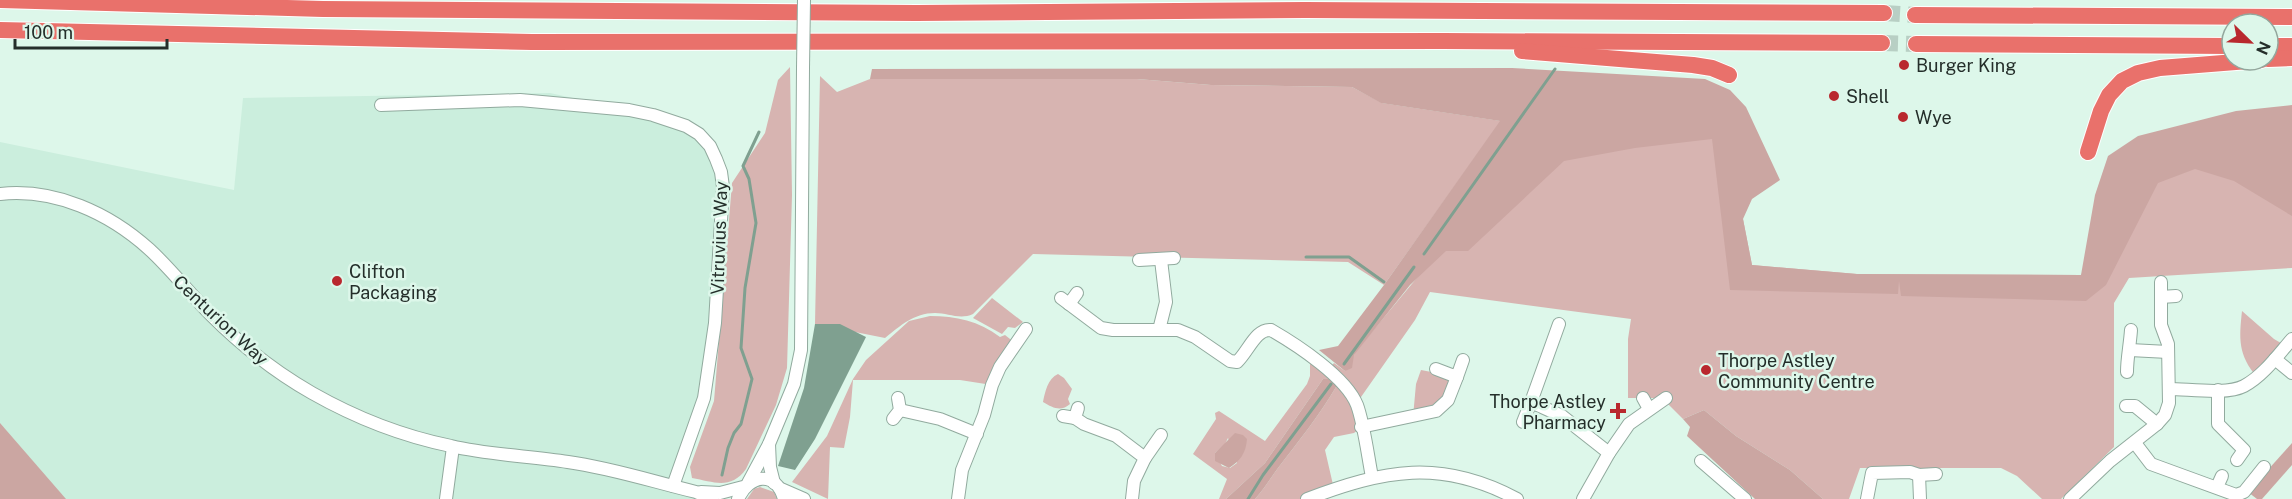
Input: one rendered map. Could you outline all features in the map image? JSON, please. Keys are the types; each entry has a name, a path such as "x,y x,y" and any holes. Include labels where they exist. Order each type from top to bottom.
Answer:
{"highway":[{"path":"0,0 323,9 904,13 1884,14"},
{"path":"1410,12 1489,0"},
{"path":"1915,15 2292,17"},
{"path":"0,30 532,42 1882,43"},
{"path":"1443,41 1548,54 1693,65 1712,68 1729,75"},
{"path":"1916,44 2220,46"},
{"path":"2088,152 2109,95 2122,81 2138,73 2160,68 2220,63"}],"street":[{"path":"743,490 769,444 794,384 801,350 804,0"},
{"name":"Vitruvius Way","path":"381,105 520,100 629,110 673,120 686,126 710,146 721,172 723,188 715,323 704,398 673,486"},
{"name":"Centurion Way","path":"0,194 32,194 64,200 91,210 118,225 150,250 225,329 287,378 361,418 394,431 453,447 569,462 673,486 712,499"},
{"path":"1139,260 1167,259 1166,302 1159,330"},
{"path":"2070,499 2110,461 2135,443 2165,415 2169,402 2168,344 2161,325 2161,282"},
{"path":"1077,293 1065,301 1101,327 1113,330 1178,330 1188,333 1230,361 1237,362 1260,332 1266,329 1271,330 1341,381 1357,405 1372,477"},
{"path":"2161,297 2176,296"},
{"path":"958,499 962,470 1010,339 1026,329"},
{"path":"2127,372 2125,353 2131,330"},
{"path":"1523,422 1560,332"},
{"path":"2169,389 2218,390 2243,387 2275,359 2292,339"},
{"path":"2125,353 2168,352"},
{"path":"2275,359 2292,373"},
{"path":"1361,428 1436,411 1448,400 1463,360"},
{"path":"1436,369 1457,377"},
{"path":"2218,390 2218,423 2244,450 2237,460"},
{"path":"1581,498 1629,424 1646,404 1666,398"},
{"path":"1531,402 1562,416 1609,453"},
{"path":"2126,406 2135,406 2157,424"},
{"path":"897,409 940,419 977,434"},
{"path":"1072,414 1084,424 1116,436 1145,458"},
{"path":"1132,499 1134,481 1145,458 1161,435"},
{"path":"2135,443 2151,464 2220,482 2236,495 2244,492 2264,467"},
{"path":"769,444 770,467 780,490 804,499"},
{"path":"446,499 453,447"},
{"path":"1705,470 1745,499"},
{"path":"1307,499 1372,477 1414,472 1443,474 1486,484 1517,499"},
{"path":"1867,499 1872,473 1936,474"},
{"path":"1919,474 1920,499"},
{"name":"Centurion Way","path":"696,492 720,493 743,490 756,480 766,479 780,490"}],"shaded area":[{"path":"790,67 792,195 787,368 776,405 746,469 740,476 722,483 692,478 690,467 714,401 732,183 765,133 778,80"},
{"path":"1512,68 1705,79 1730,90 1746,107 1780,180 1752,199 1743,219 1752,265 1857,274 2081,275 2095,195 2108,156 2138,136 2236,111 2292,105 2292,216 2234,181 2195,169 2158,183 2106,285 2086,301 1901,296 1899,281 1898,294 1730,290 1712,139 1635,148 1564,161 1468,251 1446,251 1410,285 1354,355 1352,368 1345,371 1319,350 1338,346 1500,121 1381,103 1352,87 1211,85 1137,79 870,79 872,69"},
{"path":"820,76 837,92 870,79 1137,79 1211,85 1352,87 1382,103 1501,121 1384,285 1348,262 1033,254 973,314 968,316 935,313 920,315 885,338 815,324"},
{"path":"550,93 686,126 711,149 723,185 702,405 673,486 699,499 58,499 0,430 0,142 234,190 243,98"},
{"path":"1714,119 1743,219 1752,265 1857,274 2081,275 2113,221 2142,158 2292,174 2292,268 2129,278 2114,303 2114,447 2061,499 2042,499 2017,476 2001,468 1860,468 1849,499 1823,499 1790,470 1736,436 1704,410 1683,419 1662,398 1628,398 1628,339 1631,319 1430,292 1415,320 1361,397 1357,405 1361,427 1354,433 1334,437 1325,450 1334,489 1307,499 1255,499 1336,387 1323,379 1265,463 1226,499 1219,499 1227,479 1193,454 1216,419 1215,413 1219,411 1265,441 1307,384 1310,376 1310,357 1328,370 1334,363 1345,371 1356,351 1546,128","holes":["1228,438 1237,463 1230,468 1222,466 1215,453"]},
{"path":"992,298 1023,322 1015,328 1008,327 1002,334 973,318"},
{"path":"2242,311 2274,339 2286,346 2257,377 2246,361 2241,346"},
{"path":"930,316 967,320 1000,337 1005,335 1015,343 992,385 960,380 853,380 850,417 844,448 830,447 828,499 792,482 827,436 853,379 866,360 909,321"},
{"path":"815,324 840,324 866,337 815,439 795,470 778,466 804,388"},
{"path":"1421,370 1457,377 1448,400 1413,417 1416,384"},
{"path":"1058,374 1072,389 1068,399 1070,404 1060,408 1043,402 1049,382"},
{"path":"1323,379 1331,379 1336,387 1255,499 1226,499 1265,463"},
{"path":"1704,410 1736,436 1790,470 1823,499 1755,499 1687,436 1690,427 1683,419"},
{"path":"0,423 66,499 0,499"},
{"path":"1235,433 1247,439 1242,456 1229,468 1215,461 1215,453"},
{"path":"2292,443 2292,465 2262,499 2257,499 2248,492"},
{"path":"760,487 774,492 777,499 747,499 754,489"}],"waterway":[{"path":"1424,254 1555,69"},
{"path":"722,475 728,448 734,433 741,424 752,379 741,348 745,288 756,223 749,179 743,166 759,132"},
{"path":"1306,257 1349,257 1384,282"},
{"path":"1344,364 1414,267"},
{"path":"1248,499 1263,475 1331,384"}],"tunnel":[{"path":"1884,13 1915,15"},
{"path":"1882,43 1916,44"}],"place":[{"name":"Burger King","path":"1904,65"},
{"name":"Shell","path":"1834,96"},
{"name":"Wye","path":"1903,117"},
{"name":"Clifton Packaging","path":"337,281"},
{"name":"Thorpe Astley Community Centre","path":"1706,370"},
{"name":"Thorpe Astley Pharmacy","path":"1618,411"}]}
